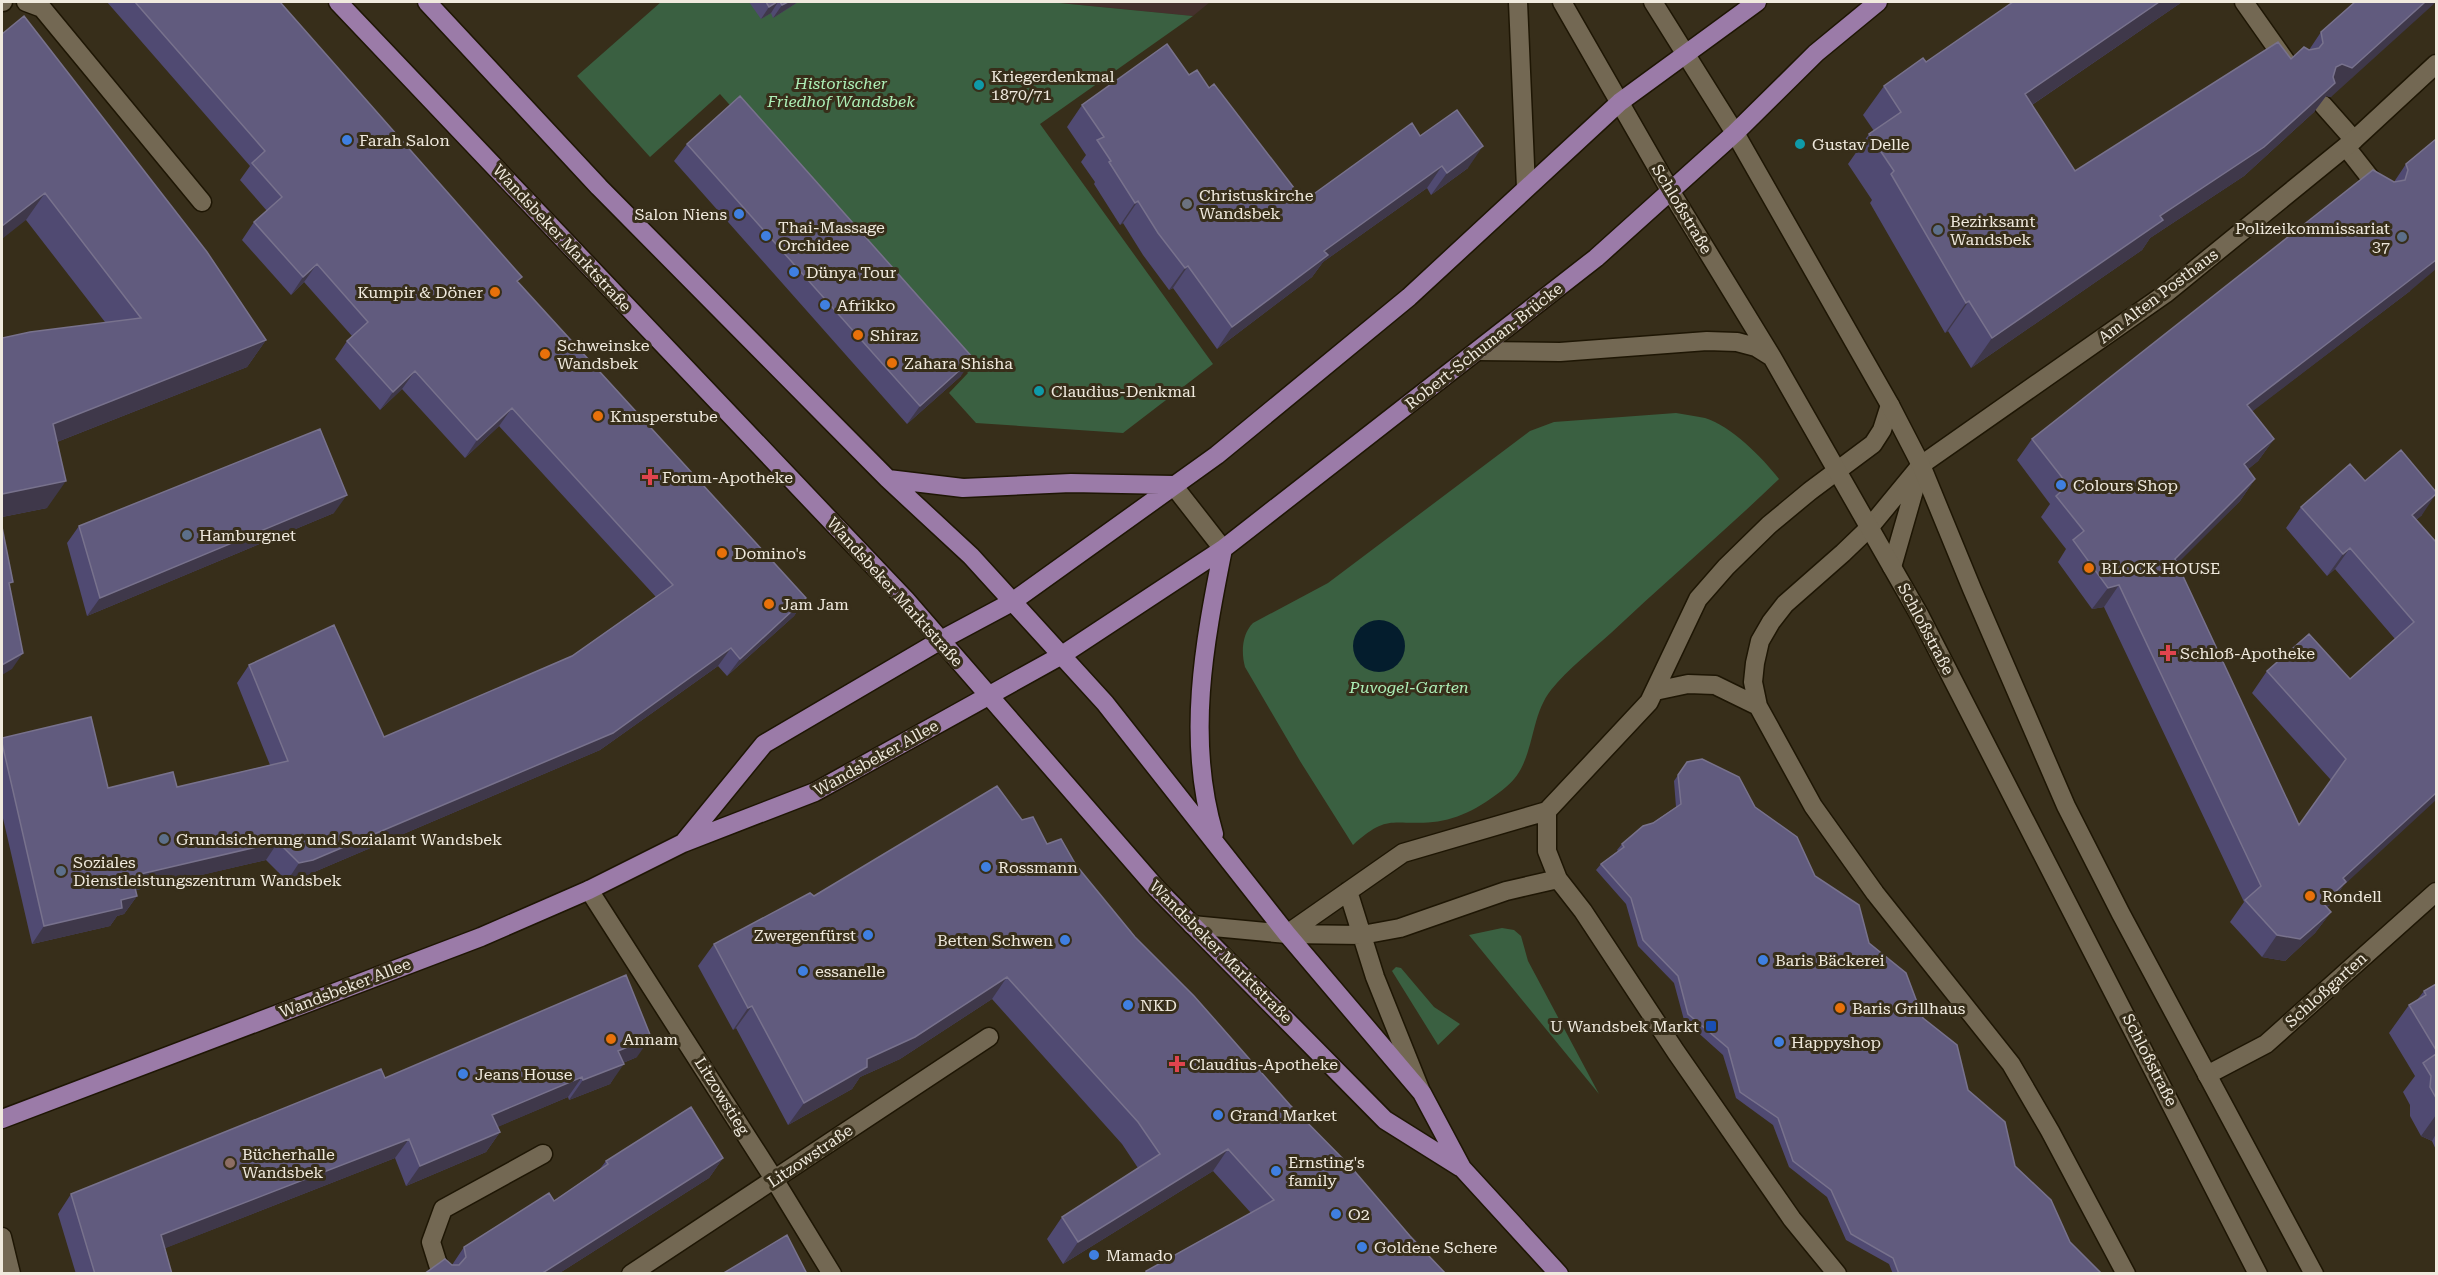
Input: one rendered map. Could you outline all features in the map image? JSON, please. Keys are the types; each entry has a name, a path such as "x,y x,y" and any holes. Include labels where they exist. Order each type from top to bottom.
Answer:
{"main road":[{"path":"26,2 42,8 202,202"},
{"name":"Wandsbeker Marktstraße","path":"338,2 898,592 1157,889 1385,1120 1462,1168"},
{"name":"Wandsbeker Marktstraße","path":"427,2 599,187 888,479 970,556 1106,703 1287,934 1422,1093 1462,1168 1559,1274"},
{"path":"1518,2 1526,188"},
{"name":"Schloßstraße","path":"1562,2 1671,192 1772,357 1930,636 2258,1274"},
{"path":"1653,2 1735,133 1890,405 1921,465 1972,590 2066,806 2314,1274"},
{"path":"1012,602 1223,450 1409,297 1620,102 1757,2"},
{"name":"Robert-Schuman-Brücke","path":"1062,655 1223,549 1596,258 1735,133 1816,53 1878,2"},
{"path":"2244,2 2292,69"},
{"name":"Am Alten Posthaus","path":"1758,706 1753,682 1755,663 1760,641 1771,622 1785,604 1869,528 1921,465 2165,294 2350,144 2436,64"},
{"path":"2323,105 2382,193"},
{"path":"1478,351 1560,352 1707,341 1737,342 1756,347 1772,357"},
{"path":"1287,934 1403,853 1547,811 1648,702 1655,691 1676,640 1698,599 1726,567 1769,525 1810,490 1838,472 1873,444 1882,430 1890,405"},
{"path":"1892,567 1921,465"},
{"path":"888,479 963,488 1071,483 1173,485"},
{"path":"1173,485 1223,549 1205,634 1198,706 1203,788 1217,845"},
{"name":"Wandsbeker Allee","path":"683,843 764,744 941,640 1012,602"},
{"name":"Wandsbeker Allee","path":"2,1119 481,937 589,890 683,843 815,792 1062,655"},
{"path":"1655,691 1688,684 1714,685 1758,706 1813,806 1875,893 2011,1065 2050,1131 2126,1274"},
{"path":"1547,811 1547,851 1558,879 1583,911 1676,1052 1792,1219 1837,1274"},
{"path":"1192,925 1287,934 1362,935 1400,928 1506,891 1558,879"},
{"name":"Litzowstieg","path":"589,890 832,1274"},
{"path":"1348,891 1375,976 1422,1093"},
{"name":"Schloßgarten","path":"2207,1075 2266,1044 2436,892"},
{"name":"Litzowstraße","path":"631,1274 989,1037"},
{"path":"441,1274 431,1242 442,1209 543,1154"},
{"path":"2,1237 11,1274"}],"shaded area":[{"path":"1049,2 1210,2 1193,16"}],"green space":[{"name":"Historischer Friedhof Wandsbek","path":"661,2 1049,2 1193,16 1040,124 1213,364 1123,433 976,423 949,393 968,373 720,94 650,157 577,76"},
{"name":"Puvogel-Garten","path":"1676,413 1705,418 1725,428 1755,452 1779,479 1558,682 1538,714 1522,766 1516,777 1506,787 1462,815 1443,821 1383,825 1374,828 1353,845 1245,667 1243,644 1249,627 1328,583 1530,431 1554,422"},
{"path":"1502,928 1514,930 1521,936 1528,961 1599,1094 1469,935"},
{"path":"1396,967 1401,968 1434,1007 1460,1024 1438,1045 1392,971"}],"water":[{"path":"1374,620 1384,620 1393,624 1401,632 1405,646 1401,660 1393,668 1384,672 1374,672 1365,668 1357,660 1353,651 1353,641 1357,632 1365,624"}],"building":[{"path":"135,2 280,2 522,277 517,281 806,598 740,659 731,648 613,733 313,860 299,863 278,842 132,876 137,896 121,900 122,908 44,926 2,738 91,717 108,788 173,772 177,787 288,761 249,665 334,625 384,737 572,656 673,585 512,408 477,440 415,371 393,392 347,341 368,322 317,264 303,277 254,222 282,197 252,163 265,151"},
{"path":"766,2 777,2 769,7"},
{"path":"2013,2 2159,2 2025,94 2075,171 2278,42 2291,59 2304,47 2309,50 2319,48 2323,43 2321,32 2355,2 2425,2 2352,68 2342,64 2336,67 2333,77 2335,83 2264,147 2160,216 2163,220 1992,338 1969,301 1966,303 1891,174 1894,171 1869,134 1901,112 1884,86 1923,58 1926,62"},
{"path":"24,16 207,252 266,340 53,424 66,481 2,494 2,338 30,332 141,318 45,193 2,226 2,34"},
{"name":"Christuskirche Wandsbek","path":"1167,44 1189,75 1197,70 1209,88 1214,84 1304,201 1412,123 1420,136 1457,110 1483,146 1447,173 1442,166 1324,251 1328,255 1232,327 1188,266 1185,268 1158,233 1138,201 1135,203 1097,140 1104,137 1082,105"},
{"path":"740,96 973,358 920,406 687,144"},
{"path":"2436,139 2436,260 2247,405 2274,439 2244,464 2255,479 2175,559 2299,825 2346,759 2267,671 2309,634 2350,679 2414,622 2350,548 2343,554 2301,507 2350,464 2365,481 2401,450 2436,492 2412,515 2436,542 2436,793 2343,878 2346,882 2323,903 2331,912 2300,939 2277,935 2245,900 2261,886 2119,585 2108,588 2073,540 2084,531 2056,496 2068,485 2032,439 2373,170 2394,182 2405,180 2408,170 2406,164"},
{"path":"320,429 347,495 100,598 79,526"},
{"path":"2,527 13,582 9,583 23,653 2,665"},
{"path":"1702,759 1739,777 1755,807 1797,837 1815,876 1859,905 1869,943 1906,973 1923,1018 1957,1045 1968,1090 2005,1122 2015,1166 2051,1200 2070,1242 2102,1274 1899,1274 1893,1258 1851,1234 1831,1190 1793,1161 1778,1118 1740,1092 1728,1048 1688,1014 1678,976 1643,940 1631,898 1601,864 1624,847 1622,844 1643,826 1653,823 1681,804 1678,775 1687,762"},
{"path":"997,786 1022,820 1033,817 1047,844 1061,839 1076,865 1135,937 1194,996 1290,1105 1351,1167 1446,1274 1147,1274 1146,1271 1274,1200 1228,1149 1078,1242 1062,1217 1160,1154 1138,1122 1007,977 915,1037 867,1059 867,1067 804,1103 752,1006 748,1008 714,944 810,893 814,896"},
{"path":"626,975 651,1037 618,1051 624,1064 583,1080 582,1077 492,1115 500,1132 420,1166 409,1139 161,1235 172,1274 95,1274 71,1194 381,1069 385,1078"},
{"path":"2436,984 2436,1050 2409,1005 2426,995 2424,991"},
{"path":"2436,1054 2436,1098 2430,1087 2431,1076 2423,1063"},
{"path":"691,1107 723,1158 541,1274 424,1274 445,1259 452,1265 459,1265 466,1257 464,1247 549,1193 554,1201 608,1164 606,1161"},
{"path":"787,1235 807,1274 722,1274"}],"place":[{"name":"Kriegerdenkmal 1870/71","path":"979,85"},
{"name":"Farah Salon","path":"347,140"},
{"name":"Gustav Delle","path":"1800,144"},
{"name":"Christuskirche Wandsbek","path":"1187,204"},
{"name":"Salon Niens","path":"739,214"},
{"name":"Bezirksamt Wandsbek","path":"1938,230"},
{"name":"Thai-Massage Orchidee","path":"766,236"},
{"name":"Polizeikommissariat 37","path":"2402,237"},
{"name":"Dünya Tour","path":"794,272"},
{"name":"Kumpir & Döner","path":"495,292"},
{"name":"Afrikko","path":"825,305"},
{"name":"Shiraz","path":"858,335"},
{"name":"Schweinske Wandsbek","path":"545,354"},
{"name":"Zahara Shisha","path":"892,363"},
{"name":"Claudius-Denkmal","path":"1039,391"},
{"name":"Knusperstube","path":"598,416"},
{"name":"Forum-Apotheke","path":"650,477"},
{"name":"Colours Shop","path":"2061,485"},
{"name":"Hamburgnet","path":"187,535"},
{"name":"Domino's","path":"722,553"},
{"name":"BLOCK HOUSE","path":"2089,568"},
{"name":"Jam Jam","path":"769,604"},
{"name":"Schloß-Apotheke","path":"2168,653"},
{"name":"Grundsicherung und Sozialamt Wandsbek","path":"164,839"},
{"name":"Rossmann","path":"986,867"},
{"name":"Soziales Dienstleistungszentrum Wandsbek","path":"61,871"},
{"name":"Rondell","path":"2310,896"},
{"name":"Zwergenfürst","path":"868,935"},
{"name":"Betten Schwen","path":"1065,940"},
{"name":"Baris Bäckerei","path":"1763,960"},
{"name":"essanelle","path":"803,971"},
{"name":"NKD","path":"1128,1005"},
{"name":"Baris Grillhaus","path":"1840,1008"},
{"name":"U Wandsbek Markt","path":"1711,1026"},
{"name":"Annam","path":"611,1039"},
{"name":"Happyshop","path":"1779,1042"},
{"name":"Claudius-Apotheke","path":"1177,1064"},
{"name":"Jeans House","path":"463,1074"},
{"name":"Grand Market","path":"1218,1115"},
{"name":"Bücherhalle Wandsbek","path":"230,1163"},
{"name":"Ernsting's family","path":"1276,1171"},
{"name":"O2","path":"1336,1214"},
{"name":"Goldene Schere","path":"1362,1247"},
{"name":"Mamado","path":"1094,1255"}]}
